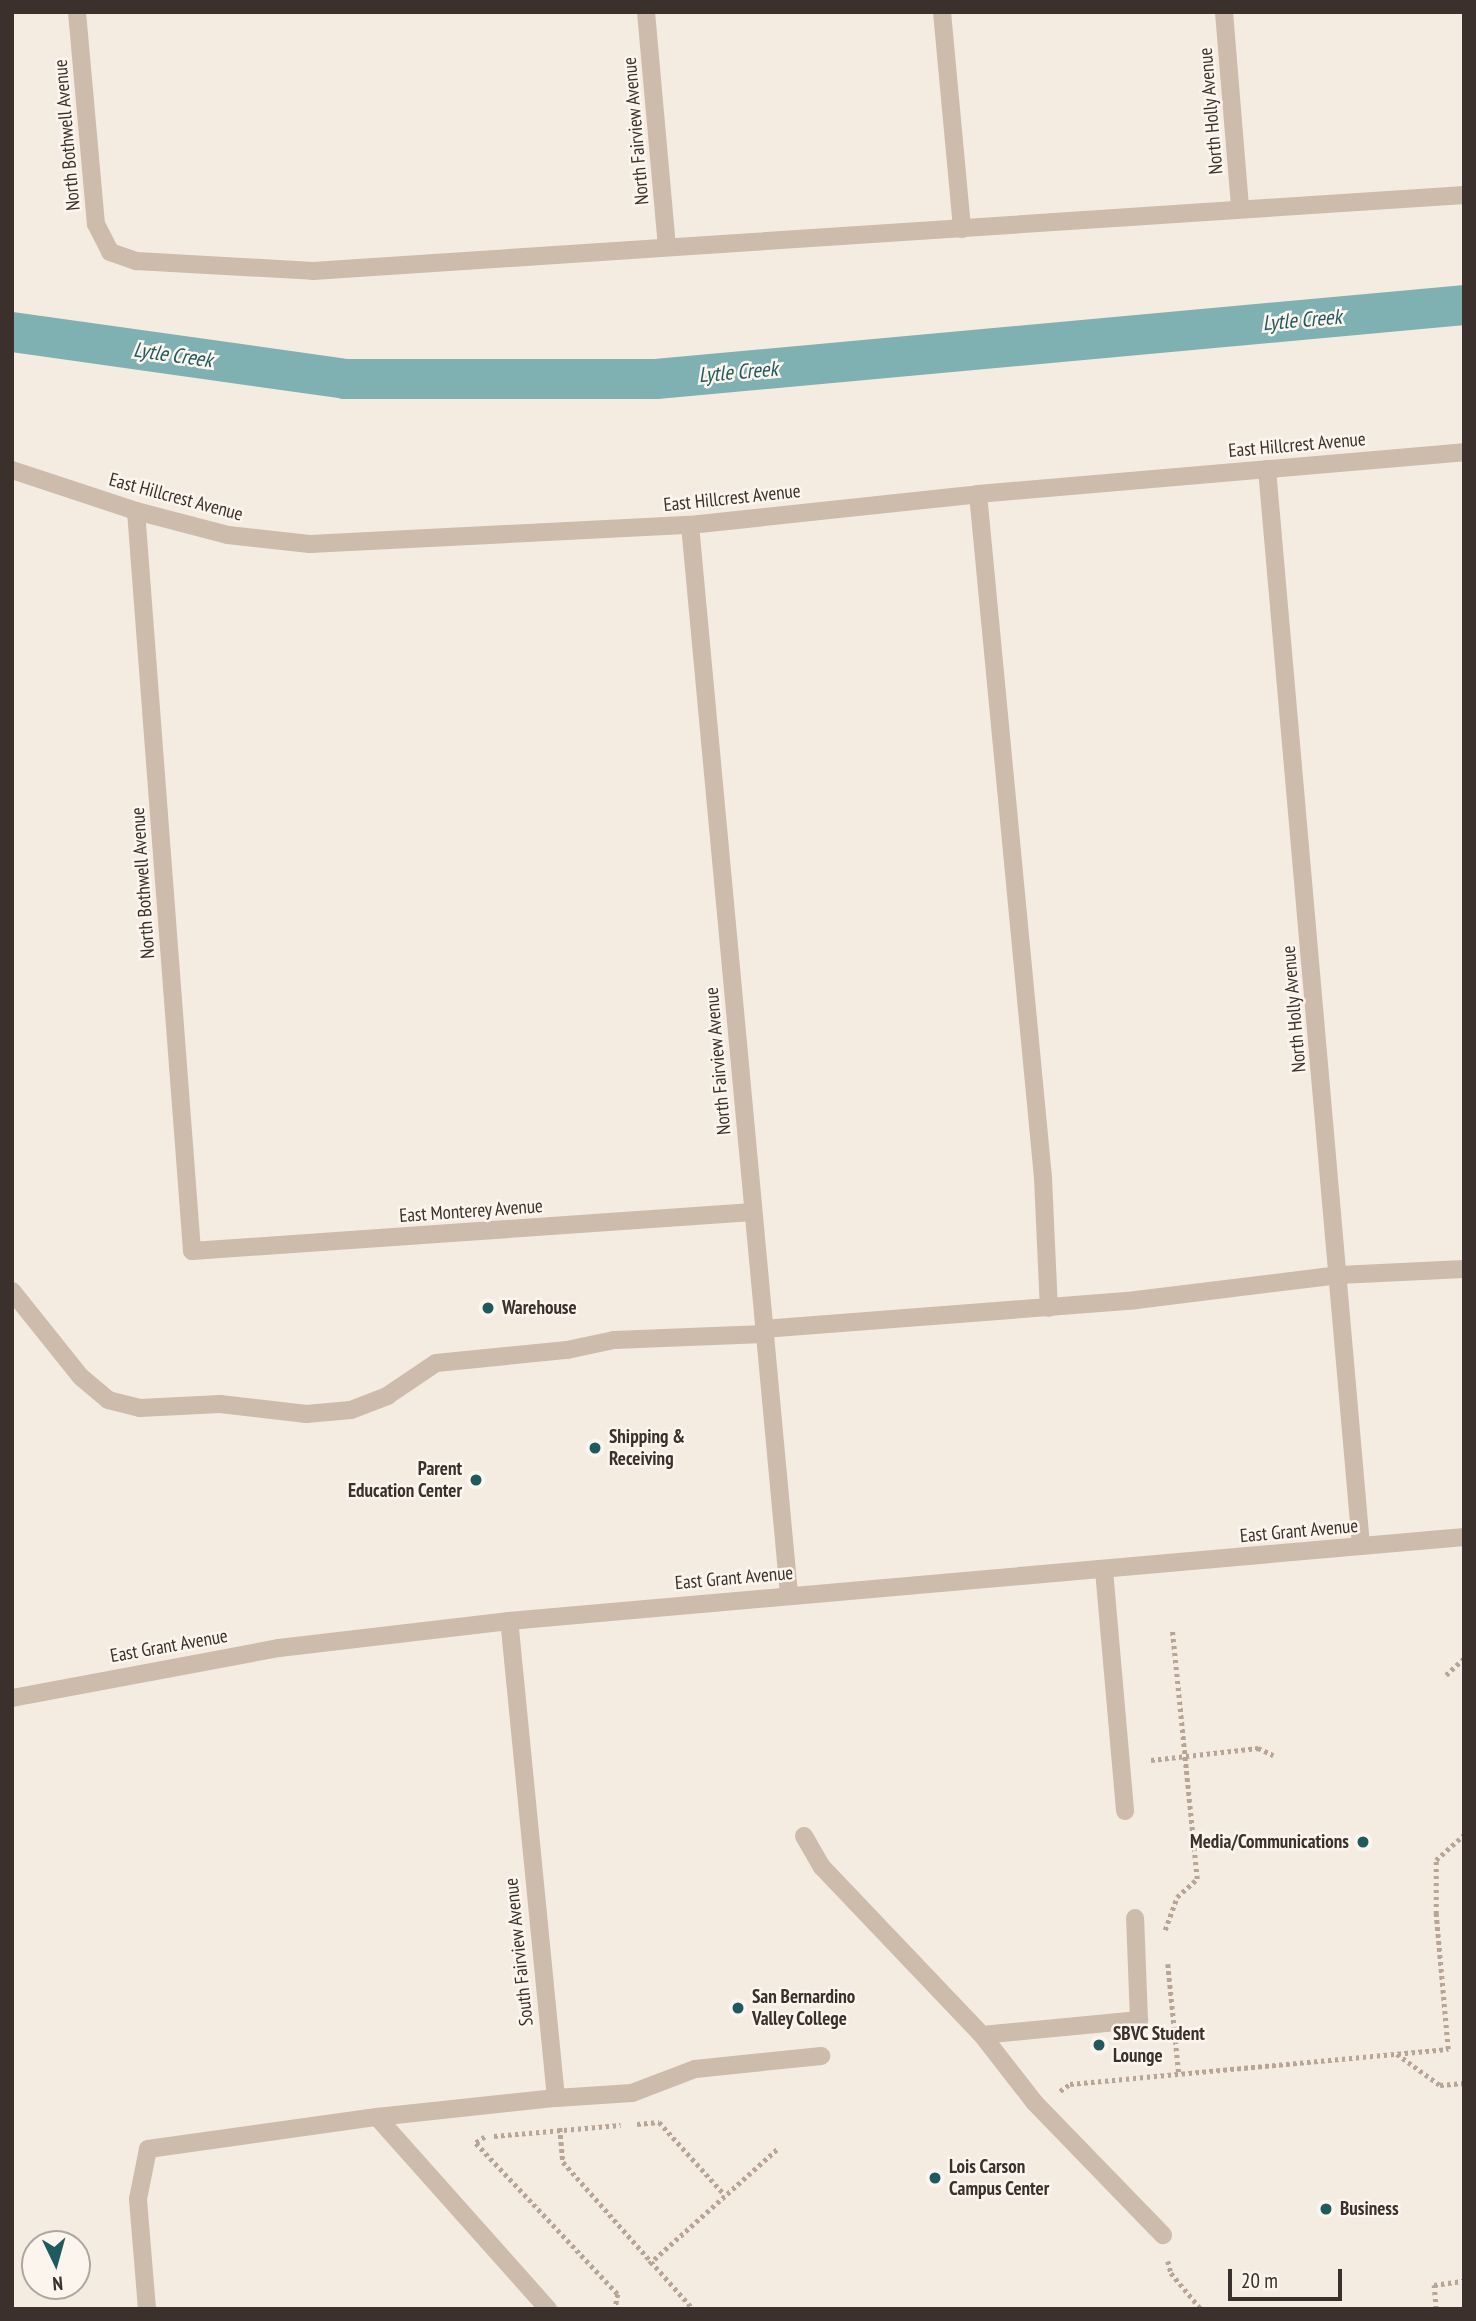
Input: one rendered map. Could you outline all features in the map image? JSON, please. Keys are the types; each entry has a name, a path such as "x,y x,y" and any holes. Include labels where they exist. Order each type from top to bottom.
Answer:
{"street":[{"name":"North Bothwell Avenue","path":"77,12 96,224 110,252 136,261 313,271 667,246"},
{"name":"North Fairview Avenue","path":"646,12 667,246"},
{"path":"942,12 962,229"},
{"name":"North Holly Avenue","path":"1224,12 1241,207"},
{"path":"667,246 962,229 1241,207 1464,195"},
{"name":"East Hillcrest Avenue","path":"12,470 136,511 228,535 310,544 690,525 978,494 1464,452"},
{"name":"North Holly Avenue","path":"1267,469 1361,1546"},
{"path":"978,494 1035,1089 1049,1308"},
{"name":"North Bothwell Avenue","path":"136,511 191,1251"},
{"name":"North Fairview Avenue","path":"690,525 789,1594"},
{"name":"East Monterey Avenue","path":"191,1251 753,1212"},
{"path":"12,1291 81,1377 108,1400 140,1408 220,1404 306,1415 351,1410 387,1396 436,1363 567,1350 614,1340 1049,1308 1339,1275 1464,1269"},
{"name":"East Grant Avenue","path":"12,1698 279,1648 509,1621 789,1594 1104,1570 1464,1538"},
{"path":"1104,1570 1125,1811"},
{"name":"South Fairview Avenue","path":"509,1621 556,2098"},
{"path":"804,1836 822,1867 982,2035 1035,2103 1163,2235"},
{"path":"982,2035 1139,2020 1135,1918"},
{"path":"148,2309 138,2199 148,2149 377,2117 556,2098 632,2093 695,2069 821,2056"},
{"path":"377,2117 548,2309"}],"path":[{"path":"1166,1944 1165,1931 1177,1897 1197,1880 1172,1630"},
{"path":"1446,1675 1464,1658"},
{"path":"1151,1760 1258,1748 1273,1755"},
{"path":"1035,2103 1070,2084 1448,2049 1436,1914 1436,1860 1464,1835"},
{"path":"1167,1957 1178,2074"},
{"path":"1397,2054 1440,2085 1464,2083"},
{"path":"556,2098 563,2162 649,2264 693,2309"},
{"path":"615,2309 618,2294 476,2143 482,2137 659,2122 725,2195"},
{"path":"649,2264 777,2149"},
{"path":"1163,2235 1171,2273 1201,2309"},
{"path":"1434,2308 1434,2286 1464,2281"}],"waterway":[{"name":"Lytle Creek","path":"12,332 345,379 656,379 1464,305"}],"place":[{"name":"Warehouse","path":"488,1308"},
{"name":"Shipping & Receiving","path":"595,1448"},
{"name":"Parent Education Center","path":"476,1480"},
{"name":"Media/Communications","path":"1363,1842"},
{"name":"San Bernardino Valley College","path":"738,2008"},
{"name":"SBVC Student Lounge","path":"1099,2045"},
{"name":"Lois Carson Campus Center","path":"935,2178"},
{"name":"Business","path":"1326,2209"}]}
